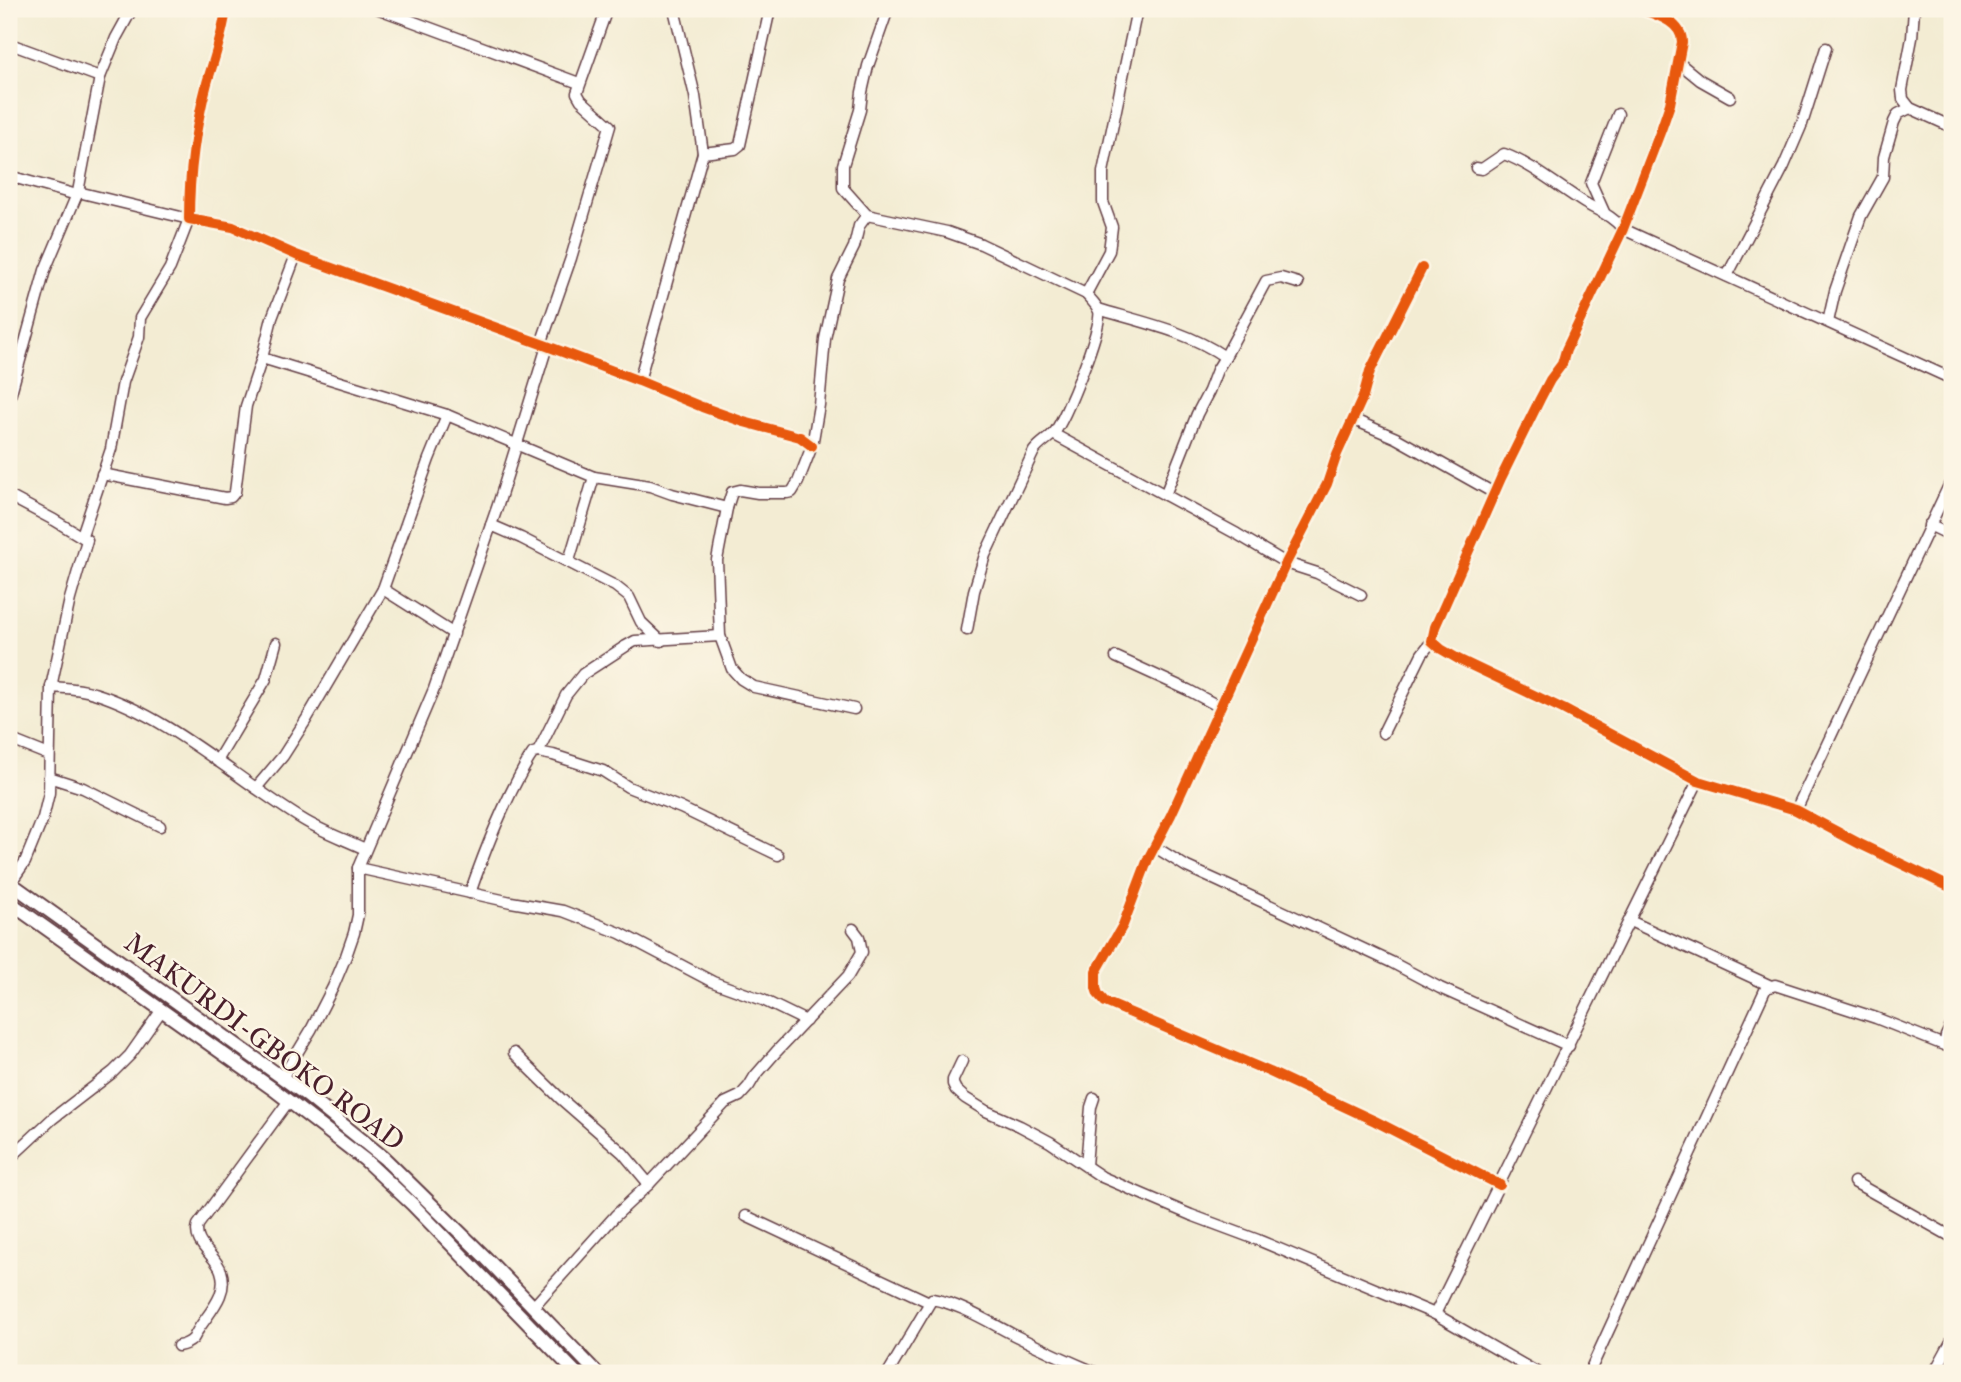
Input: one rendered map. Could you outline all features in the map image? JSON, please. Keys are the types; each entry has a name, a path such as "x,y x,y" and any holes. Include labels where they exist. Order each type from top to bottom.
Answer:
{"main road":[{"name":"MAKURDI-GBOKO ROAD","path":"9,883 314,1101 384,1158 597,1373"},
{"path":"9,902 273,1089 365,1160 576,1373"}],"street":[{"path":"9,400 45,270 78,194 100,77 116,38 132,9"},
{"path":"82,535 111,449 123,382 139,337 140,318 170,268 189,219 194,147 226,9"},
{"path":"379,9 579,83"},
{"path":"282,1078 333,987 354,933 358,915 358,868 434,689 516,445 610,126 581,100 577,93 607,9"},
{"path":"639,381 703,153 695,96 674,9"},
{"path":"703,153 735,149 740,145 770,9"},
{"path":"888,9 868,66 860,110 843,165 843,188 866,215 947,232 981,244 1086,295 1098,309 1156,324 1209,346 1225,357"},
{"path":"1086,295 1109,251 1112,227 1103,202 1103,172 1137,9"},
{"path":"1383,733 1422,654 1432,641 1434,627 1494,493 1540,399 1562,364 1566,350 1623,229 1670,104 1682,35 1671,23 1640,9"},
{"path":"1914,9 1903,99 1910,108 1952,127"},
{"path":"13,46 100,77"},
{"path":"1727,276 1793,145 1826,48"},
{"path":"1678,62 1700,80 1730,97"},
{"path":"1828,322 1835,291 1861,216 1883,177 1884,157 1894,121 1898,114 1910,108"},
{"path":"1604,212 1591,183 1618,114"},
{"path":"1476,168 1482,169 1504,154 1525,162 1585,203 1616,220 1623,229 1952,379"},
{"path":"9,176 78,194 233,227 296,255 544,345 702,407 800,437 811,446"},
{"path":"854,709 754,687 747,684 732,669 720,636 717,560 730,496 735,491 788,493 792,492 798,482 811,446 819,405 825,339 838,279 866,215"},
{"path":"102,474 231,497 235,492 246,405 272,318 296,255"},
{"path":"1422,268 1370,371 1363,397 1337,454 1327,484 1286,563 1142,874 1128,914 1096,972 1096,988 1105,1002 1374,1121 1500,1185"},
{"path":"1165,495 1217,370 1266,281 1281,278 1298,283"},
{"path":"967,630 974,591 985,555 1034,451 1053,434 1065,410 1099,326 1098,309"},
{"path":"262,358 447,415 594,477 650,486 727,508"},
{"path":"256,788 283,756 306,720 383,589 447,415"},
{"path":"1352,421 1396,438 1494,493"},
{"path":"800,437 815,425"},
{"path":"1053,434 1286,563 1317,573 1361,595"},
{"path":"569,561 594,477"},
{"path":"1796,810 1952,479"},
{"path":"9,496 87,540 70,599 51,687 50,793 25,862 9,883"},
{"path":"491,525 569,561 624,592 641,622 661,641"},
{"path":"1929,525 1952,536"},
{"path":"383,589 454,634"},
{"path":"635,642 641,622"},
{"path":"538,752 566,695 583,674 626,646 635,642 720,636"},
{"path":"1432,641 1460,660 1563,709 1698,781 1796,810 1952,888"},
{"path":"217,761 266,679 276,643"},
{"path":"1116,657 1220,707"},
{"path":"51,687 93,692 158,722 304,820 365,849"},
{"path":"9,739 49,755"},
{"path":"470,893 485,849 506,803 529,759 533,753 538,752 603,771 628,788 681,808 778,855"},
{"path":"49,777 95,793 159,826"},
{"path":"1435,1314 1698,781"},
{"path":"1155,847 1208,877 1391,962 1440,988 1569,1046"},
{"path":"358,868 563,911 609,928 713,982 763,1000 806,1021"},
{"path":"1630,921 1771,986"},
{"path":"533,1307 615,1216 725,1103 740,1096 776,1052 848,976 862,953 859,936 853,929"},
{"path":"1589,1373 1766,988 1775,985 1876,1018 1951,1048"},
{"path":"9,1159 52,1119 113,1072 130,1055 161,1011"},
{"path":"1951,1048 1945,1043 1952,1024"},
{"path":"514,1053 561,1100 623,1153 649,1184"},
{"path":"962,1061 953,1084 965,1098 1050,1142 1102,1177 1435,1314 1538,1373"},
{"path":"1086,1165 1094,1098"},
{"path":"178,1346 194,1339 222,1291 221,1271 198,1239 195,1232 198,1225 288,1102"},
{"path":"1854,1182 1952,1237"},
{"path":"747,1216 929,1302"},
{"path":"888,1373 932,1298 1097,1373"},
{"path":"1934,1373 1952,1340"}],"cycle path":[{"path":"226,9 196,134 189,219 233,227 296,255 547,346 702,407 800,437 812,446"},
{"path":"1640,9 1667,20 1681,35 1670,104 1623,229 1566,350 1562,364 1550,380 1501,478 1435,627 1432,641 1460,660 1563,709 1698,781 1796,810 1952,888"},
{"path":"1422,268 1370,371 1363,397 1337,454 1327,484 1286,563 1171,815 1148,859 1123,925 1096,972 1096,988 1105,1002 1270,1072 1375,1121 1500,1185"}]}
